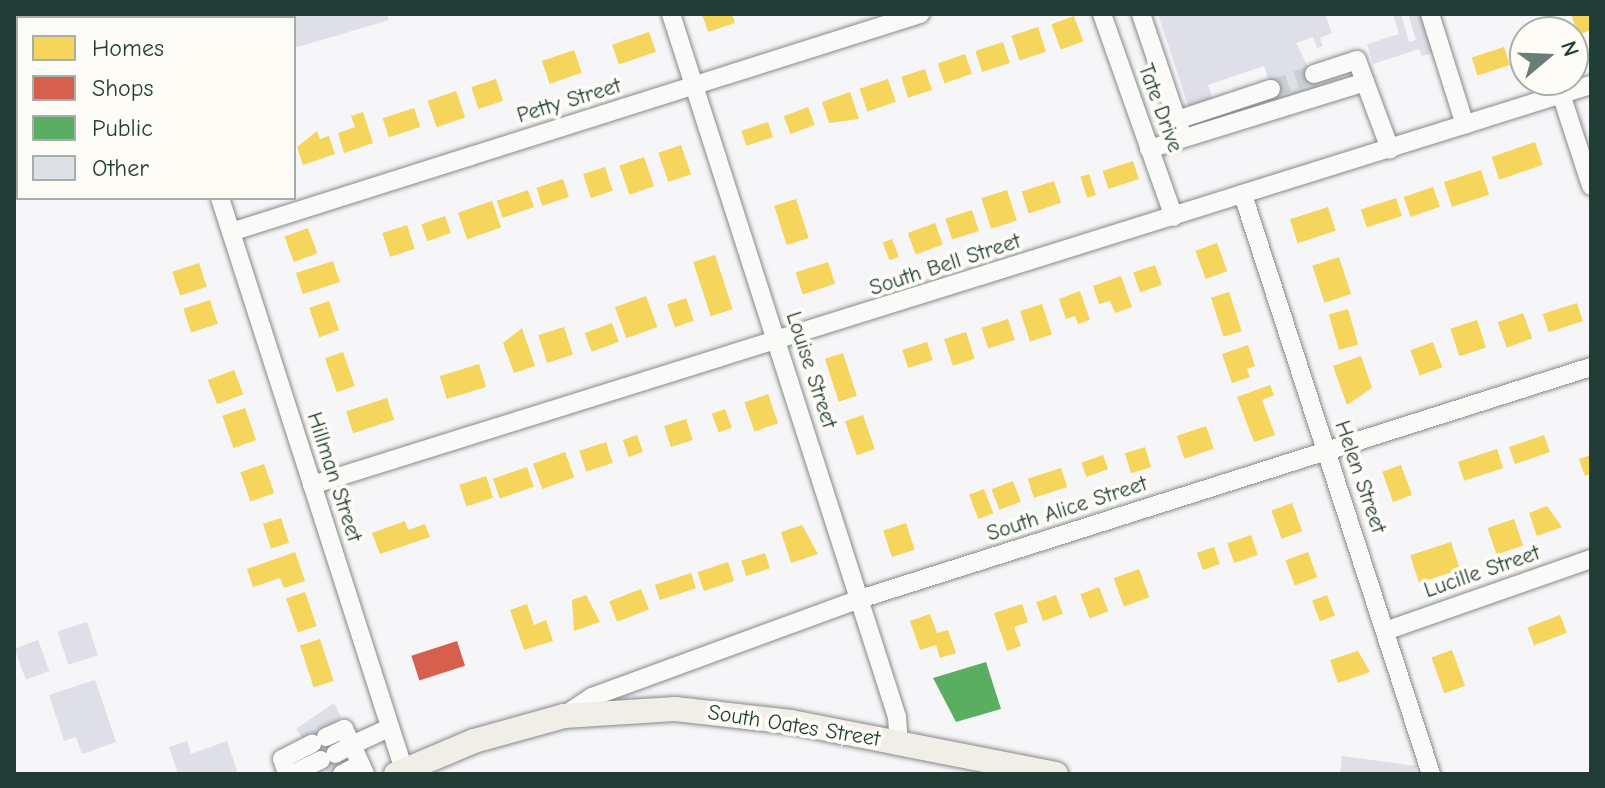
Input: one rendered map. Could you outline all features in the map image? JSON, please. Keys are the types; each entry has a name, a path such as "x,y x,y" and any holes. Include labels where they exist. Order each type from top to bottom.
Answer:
{"main road":[{"name":"South Oates Street","path":"400,772 564,716 708,711 899,743 1056,774"}],"street":[{"name":"Louise Street","path":"671,14 860,599 899,743"},
{"name":"Petty Street","path":"231,232 920,14"},
{"name":"Tate Drive","path":"1102,14 1174,217"},
{"path":"1141,14 1183,138"},
{"path":"1430,14 1465,125"},
{"path":"1314,74 1357,60 1390,149"},
{"path":"1149,149 1365,82"},
{"path":"1177,120 1271,89"},
{"name":"South Bell Street","path":"312,485 777,343 1555,96"},
{"path":"1562,96 1591,186"},
{"name":"Helen Street","path":"1243,195 1325,452 1388,630 1431,774"},
{"name":"Hillman Street","path":"221,200 389,728 400,772"},
{"name":"South Alice Street","path":"564,716 592,697 860,599 1591,367"},
{"name":"Lucille Street","path":"1388,630 1591,559"},
{"path":"290,774 282,759 329,748 389,728"},
{"path":"329,748 363,769"},
{"path":"342,774 363,769"}],"building: Homes":[{"path":"702,14 732,14 735,23 708,32"},
{"path":"1591,14 1591,30 1589,16 1572,16"},
{"path":"1074,16 1083,41 1061,50 1051,24"},
{"path":"1038,27 1046,52 1019,60 1011,36"},
{"path":"649,32 656,52 619,65 612,45"},
{"path":"1003,42 1010,63 982,72 975,51"},
{"path":"1504,47 1509,65 1478,76 1472,58"},
{"path":"574,50 582,73 550,84 542,61"},
{"path":"965,54 972,74 944,83 938,63"},
{"path":"925,69 932,90 908,98 901,77"},
{"path":"496,79 503,101 478,109 471,87"},
{"path":"888,79 896,102 867,111 860,89"},
{"path":"456,91 465,117 437,127 428,101"},
{"path":"850,92 859,119 829,123 822,102"},
{"path":"808,107 815,125 791,134 784,116"},
{"path":"414,108 420,127 389,137 383,118"},
{"path":"363,112 373,143 344,153 338,133 355,127 351,116"},
{"path":"768,122 773,137 746,146 741,131"},
{"path":"317,131 320,139 329,136 335,154 303,165 297,147"},
{"path":"1535,142 1543,165 1499,180 1492,157"},
{"path":"681,145 691,174 668,182 658,153"},
{"path":"644,157 654,186 630,195 619,165"},
{"path":"1133,161 1139,179 1108,189 1103,171"},
{"path":"605,167 613,191 591,198 583,174"},
{"path":"1481,170 1489,195 1452,207 1444,182"},
{"path":"1089,174 1096,195 1087,198 1080,177"},
{"path":"563,179 569,197 542,206 536,188"},
{"path":"1054,181 1061,203 1029,213 1022,192"},
{"path":"1433,187 1440,207 1411,217 1404,197"},
{"path":"528,190 534,207 503,218 497,201"},
{"path":"1007,190 1017,220 991,229 981,198"},
{"path":"1396,198 1402,216 1367,228 1361,209"},
{"path":"796,199 809,238 787,245 774,206"},
{"path":"492,201 501,227 467,239 458,213"},
{"path":"1328,207 1336,231 1298,243 1290,219"},
{"path":"972,210 979,231 952,240 945,219"},
{"path":"445,216 451,233 427,241 421,224"},
{"path":"935,223 943,245 916,255 908,233"},
{"path":"407,225 415,249 390,257 382,233"},
{"path":"308,228 317,253 294,262 285,237"},
{"path":"892,239 899,257 889,260 883,243"},
{"path":"1217,243 1227,271 1206,279 1195,251"},
{"path":"715,255 733,309 711,316 693,262"},
{"path":"1339,257 1351,294 1324,303 1312,266"},
{"path":"333,261 340,282 303,294 296,273"},
{"path":"828,262 835,284 803,294 796,273"},
{"path":"199,263 207,287 180,295 172,272"},
{"path":"1155,265 1162,285 1140,292 1133,272"},
{"path":"1121,276 1132,307 1115,313 1110,301 1099,304 1093,286"},
{"path":"1080,291 1090,320 1078,324 1075,316 1066,319 1059,299"},
{"path":"1229,292 1242,331 1224,337 1211,298"},
{"path":"646,296 657,327 626,338 615,307"},
{"path":"686,298 694,321 675,327 667,305"},
{"path":"210,300 218,324 191,332 183,309"},
{"path":"329,301 339,330 319,337 309,308"},
{"path":"1577,303 1583,321 1549,332 1543,314"},
{"path":"1042,304 1052,334 1030,342 1020,311"},
{"path":"1348,309 1358,345 1339,350 1329,315"},
{"path":"1523,313 1532,338 1507,348 1498,322"},
{"path":"1008,319 1015,340 988,349 981,328"},
{"path":"1477,320 1486,348 1459,356 1450,329"},
{"path":"612,323 619,342 592,352 585,333"},
{"path":"564,327 573,355 547,363 538,335"},
{"path":"522,328 535,366 514,373 503,343"},
{"path":"966,332 975,359 953,366 944,339"},
{"path":"927,342 933,360 908,368 902,350"},
{"path":"1433,342 1442,367 1420,376 1410,350"},
{"path":"1248,345 1255,366 1247,369 1250,377 1232,383 1222,354"},
{"path":"343,352 355,386 337,392 325,358"},
{"path":"843,353 857,396 839,402 825,359"},
{"path":"1361,356 1372,388 1347,405 1333,366"},
{"path":"479,364 486,387 447,399 440,376"},
{"path":"234,370 243,394 217,404 208,380"},
{"path":"1270,385 1274,395 1262,400 1275,435 1254,442 1237,397"},
{"path":"768,394 778,423 754,431 744,402"},
{"path":"387,398 394,420 353,433 346,411"},
{"path":"245,408 256,440 233,448 222,416"},
{"path":"725,409 732,428 719,433 712,414"},
{"path":"863,415 875,449 857,455 845,421"},
{"path":"686,419 693,440 671,447 664,426"},
{"path":"1206,426 1214,449 1185,459 1177,436"},
{"path":"637,435 643,452 629,457 623,440"},
{"path":"1544,435 1550,452 1515,464 1509,447"},
{"path":"606,442 613,463 586,472 579,451"},
{"path":"1145,447 1151,467 1131,473 1125,453"},
{"path":"1497,449 1503,468 1464,481 1458,462"},
{"path":"565,452 574,477 542,489 533,464"},
{"path":"1103,455 1108,469 1087,477 1081,463"},
{"path":"1591,455 1591,474 1585,476 1579,459"},
{"path":"264,464 274,493 250,501 240,472"},
{"path":"1401,465 1412,495 1393,502 1382,472"},
{"path":"527,467 534,487 500,499 493,479"},
{"path":"1061,468 1067,487 1034,498 1028,479"},
{"path":"486,476 493,498 466,507 459,485"},
{"path":"1013,481 1021,502 999,510 992,489"},
{"path":"984,489 993,513 978,519 969,495"},
{"path":"1292,503 1302,531 1282,539 1271,511"},
{"path":"1547,506 1562,527 1537,536 1529,513"},
{"path":"281,518 289,543 271,549 263,524"},
{"path":"1514,519 1523,545 1497,555 1488,528"},
{"path":"405,521 408,530 425,524 430,537 380,554 372,533"},
{"path":"906,523 915,550 892,557 883,530"},
{"path":"802,525 818,554 791,563 781,532"},
{"path":"1251,535 1258,555 1234,563 1227,543"},
{"path":"1451,542 1460,570 1419,583 1410,555"},
{"path":"1214,547 1220,564 1203,570 1197,553"},
{"path":"295,552 305,581 284,588 280,578 253,587 247,569"},
{"path":"1308,552 1317,577 1295,586 1285,560"},
{"path":"765,553 770,568 746,576 741,561"},
{"path":"728,562 734,581 704,591 698,572"},
{"path":"1139,569 1149,597 1124,606 1114,578"},
{"path":"691,573 696,588 660,600 655,585"},
{"path":"1099,587 1108,611 1090,618 1080,594"},
{"path":"641,589 649,610 617,622 609,601"},
{"path":"305,592 317,626 298,633 286,599"},
{"path":"586,595 600,622 574,631 572,600"},
{"path":"1056,595 1063,614 1043,621 1036,602"},
{"path":"1327,595 1335,616 1320,621 1312,601"},
{"path":"527,604 534,625 546,620 553,641 524,650 510,610"},
{"path":"1022,604 1028,622 1014,627 1021,646 1007,651 994,613"},
{"path":"930,614 937,633 948,630 956,653 940,658 936,645 920,650 910,621"},
{"path":"1560,615 1567,633 1534,645 1527,628"},
{"path":"320,639 334,681 314,687 300,645"},
{"path":"1452,650 1465,686 1444,693 1431,658"},
{"path":"1358,651 1370,672 1338,683 1330,660"}],"building: Shops":[{"path":"457,641 465,666 419,681 411,656"}],"building: Public":[{"path":"986,662 1001,709 956,722 933,678"}],"building: Other":[{"path":"14,14 88,14 16,16 14,36"},
{"path":"105,14 213,14 213,16"},
{"path":"248,14 387,14 389,20 296,47 296,16"},
{"path":"1158,14 1325,14 1332,33 1320,38 1323,46 1317,48 1313,37 1296,43 1320,92 1277,106 1264,66 1208,85 1213,100 1189,108"},
{"path":"1393,14 1401,14 1409,42 1416,40 1408,14 1424,14 1436,52 1422,56 1419,49 1373,64 1367,44 1399,34"},
{"path":"16,42 16,137 14,137"},
{"path":"87,622 98,655 68,665 58,632"},
{"path":"38,640 49,671 26,680 15,649"},
{"path":"95,680 116,742 82,754 76,737 64,741 49,695"},
{"path":"334,703 341,717 323,732 343,769 328,774 296,729"},
{"path":"187,741 191,754 227,741 238,774 178,774 169,747"},
{"path":"1342,756 1416,766 1415,774 1340,774"}],"tunnel":[{"path":"1271,89 1314,74"}]}
